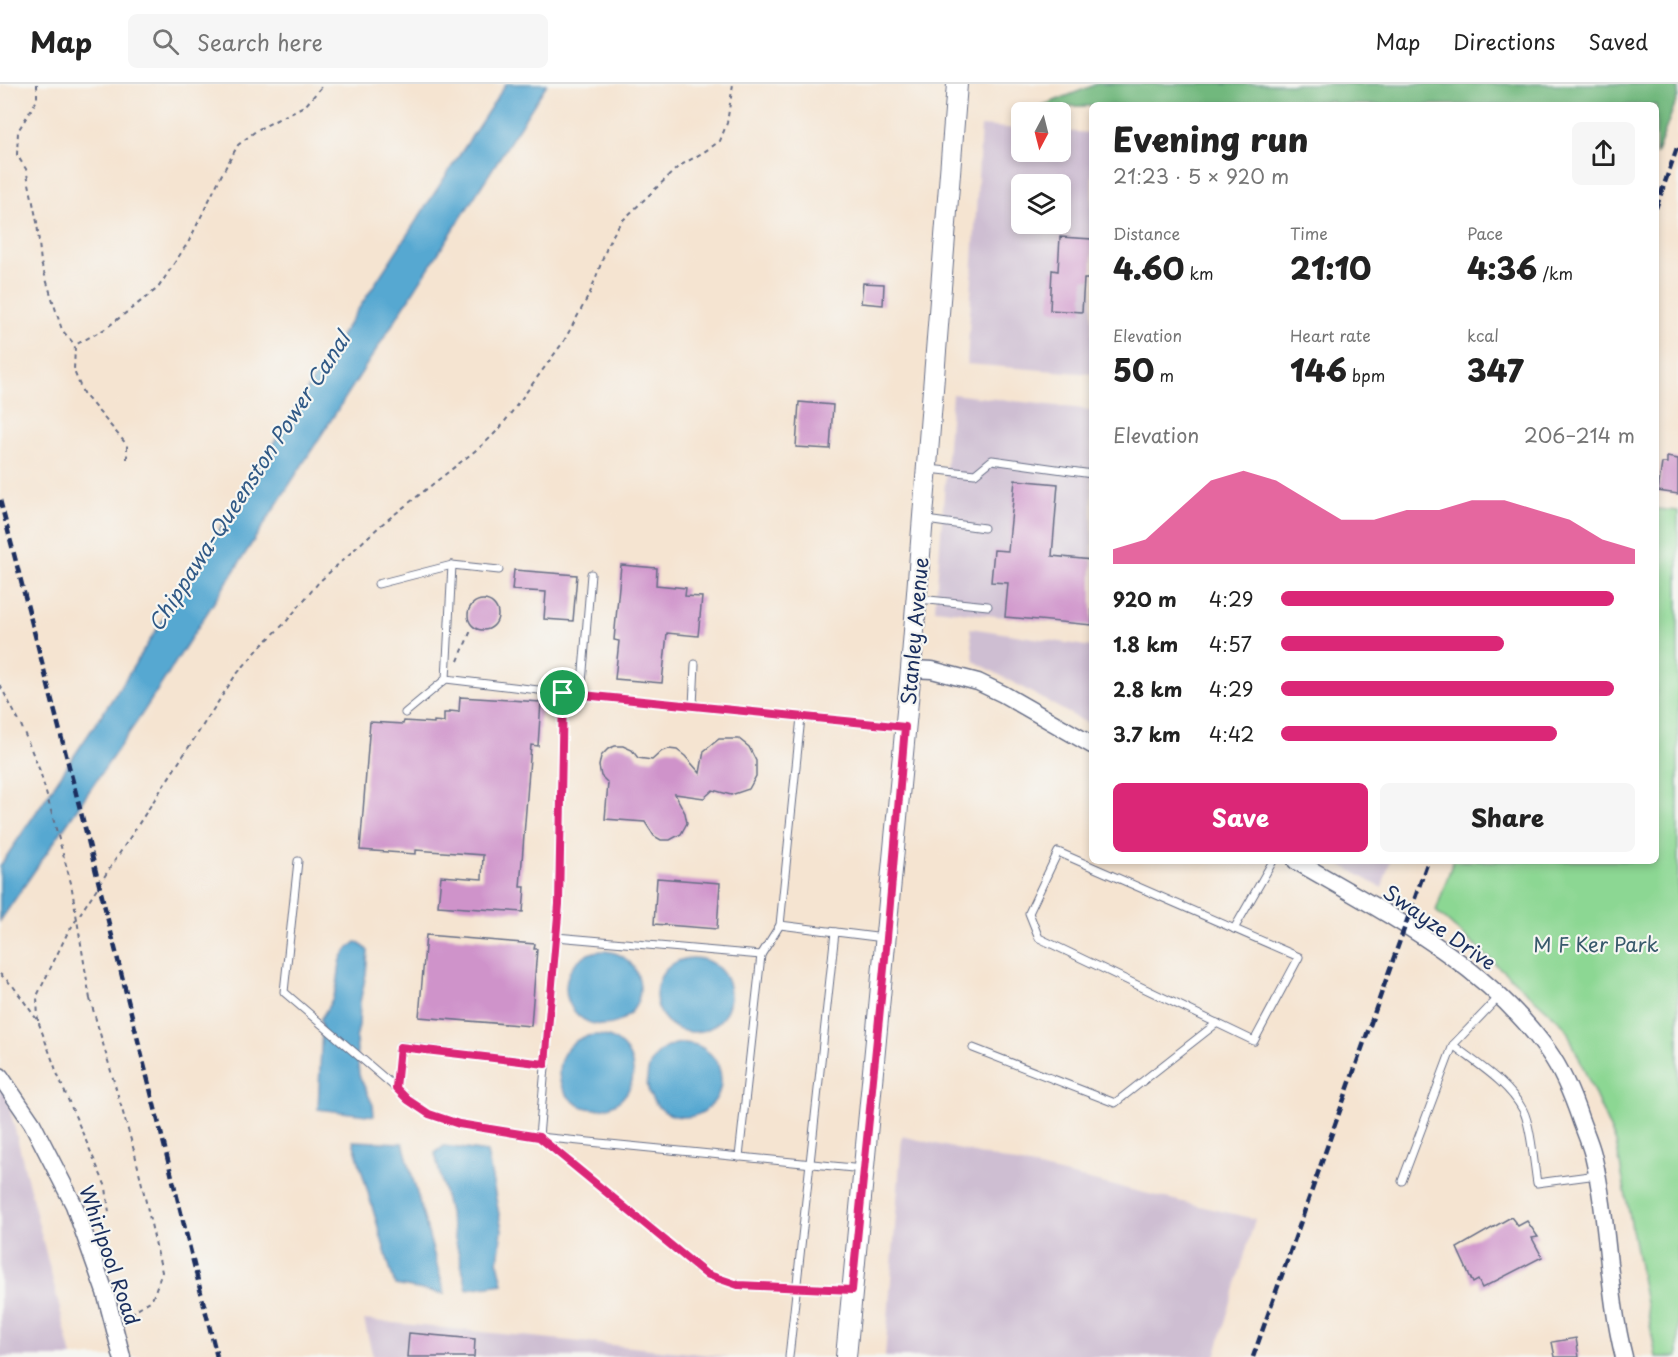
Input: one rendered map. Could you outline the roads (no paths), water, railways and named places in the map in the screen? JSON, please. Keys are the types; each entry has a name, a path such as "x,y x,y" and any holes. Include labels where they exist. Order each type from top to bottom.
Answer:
{"main road":[{"name":"Stanley Avenue","path":"846,1357 911,669 957,84"}],"street":[{"path":"911,669 932,670 978,682 1089,743"},
{"name":"Swayze Drive","path":"1301,864 1406,926 1455,959 1487,984 1524,1021 1550,1052 1570,1090 1593,1154 1618,1332 1624,1357"},
{"name":"Whirlpool Road","path":"0,1076 32,1124 74,1205 105,1292 122,1357"}],"lane":[{"path":"927,469 975,474 992,460 1089,474"},
{"path":"923,520 984,528"},
{"path":"378,584 452,565 499,570"},
{"path":"446,679 452,565"},
{"path":"581,695 591,574"},
{"path":"917,599 988,606"},
{"path":"693,706 695,664"},
{"path":"405,713 446,679 581,695 905,727"},
{"path":"539,1137 559,904 563,693"},
{"path":"739,1157 761,955 780,925 801,717"},
{"path":"1058,852 1234,928 1299,957 1254,1041 1039,938 1029,913 1058,852"},
{"path":"297,861 284,992 408,1100 429,1114 459,1124 539,1137 864,1169"},
{"path":"1234,928 1271,864"},
{"path":"780,925 887,938"},
{"path":"789,1357 835,932"},
{"path":"556,937 761,955"},
{"path":"1402,1180 1453,1045 1499,997"},
{"path":"973,1048 1115,1103 1217,1023"},
{"path":"1453,1045 1507,1087 1524,1112 1537,1183 1597,1175"},
{"path":"396,1088 400,1047 545,1064"},
{"path":"539,1137 706,1274 738,1285 852,1290"}],"water":[{"name":"Chippawa-Queenston Power Canal","path":"506,84 547,84 144,711 0,921 0,866 123,683 342,334"},
{"path":"356,942 368,951 356,1039 359,1075 373,1105 374,1116 318,1109 322,1027 320,1020 335,993 344,953"},
{"path":"603,951 617,954 629,962 637,974 640,988 637,1002 629,1014 617,1022 603,1025 589,1022 577,1014 569,1002 566,988 569,974 577,962 589,954"},
{"path":"693,958 707,961 719,969 727,981 730,995 727,1009 719,1021 707,1029 693,1032 679,1029 667,1021 659,1009 656,995 659,981 667,969 679,961"},
{"path":"596,1035 610,1038 622,1046 630,1058 633,1072 630,1086 622,1098 610,1106 596,1109 582,1106 570,1098 562,1086 559,1072 562,1058 570,1046 582,1038"},
{"path":"684,1043 698,1046 710,1054 718,1066 721,1080 718,1094 710,1106 698,1114 684,1117 670,1114 658,1106 650,1094 647,1080 650,1066 658,1054 670,1046"},
{"path":"353,1141 403,1143 445,1294 395,1285"},
{"path":"444,1146 487,1152 502,1230 498,1262 503,1284 467,1289 435,1153"}],"railway":[{"path":"1659,199 1678,145"},
{"path":"0,500 86,832 217,1357"},
{"path":"1253,1357 1427,864"}],"park label":[{"name":"M F Ker Park","path":"1596,944"}]}
